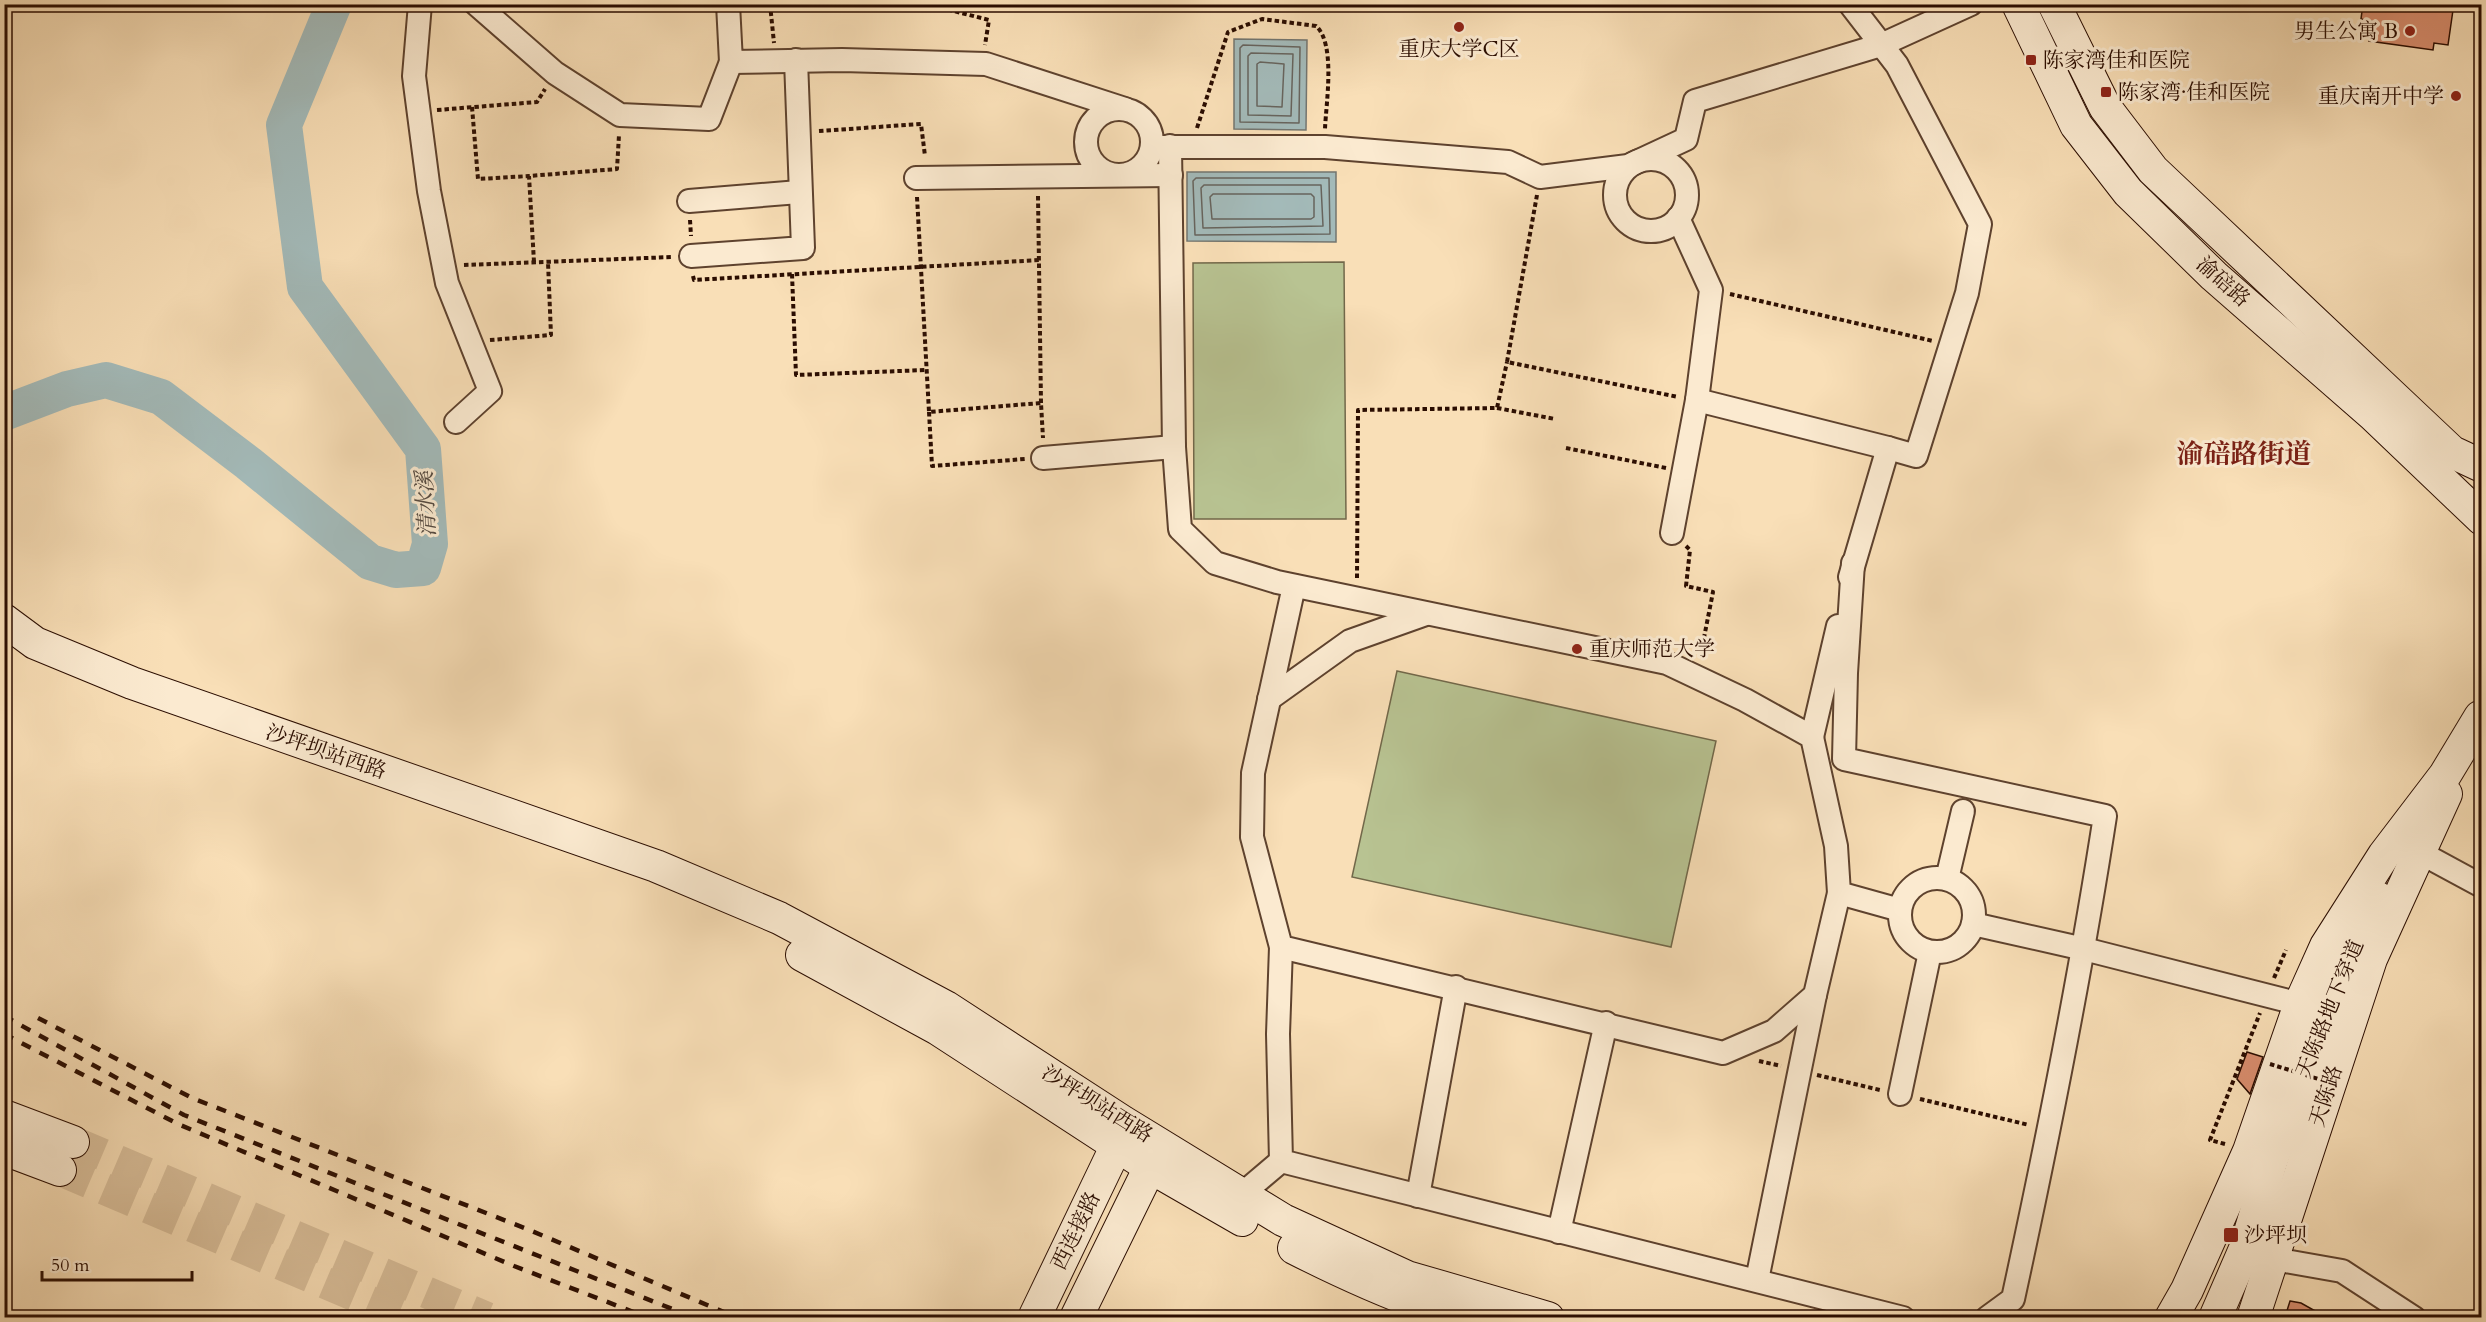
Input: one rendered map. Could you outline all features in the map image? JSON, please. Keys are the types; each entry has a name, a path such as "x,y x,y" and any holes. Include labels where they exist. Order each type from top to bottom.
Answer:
{"main road":[{"name":"渝碚路","path":"2018,4 2076,125 2128,192 2214,276 2373,415 2481,519"},
{"name":"渝碚路","path":"2054,4 2105,107 2153,170 2452,452 2481,466"},
{"name":"沙坪坝站西路","path":"4,620 35,643 132,683 656,866 779,918 946,1007 1283,1220 1407,1277 1548,1317"},
{"path":"4,636 35,643"},
{"path":"2171,1317 2187,1290 2249,1151 2300,1004 2326,946 2384,855 2445,775 2481,716"},
{"name":"天陈路","path":"2253,1317 2371,959 2481,716"},
{"name":"天陈路地下穿道","path":"2215,1317 2245,1249 2271,1162 2325,1011 2350,951 2481,716"},
{"name":"沙坪坝站西路","path":"656,866 766,936 938,1029 1150,1167 1353,1279 1397,1298 1461,1317"},
{"path":"4,1116 73,1142"},
{"name":"西连接路","path":"1034,1317 1117,1145"},
{"path":"4,1149 60,1170"},
{"name":"西连接路","path":"1076,1317 1150,1167"}],"street":[{"path":"420,4 414,76 429,191 447,283 490,391 456,422"},
{"path":"476,4 555,73 620,115 709,119 731,62 728,4"},
{"path":"1697,400 1916,456 1966,293 1980,224 1897,65 1850,4"},
{"path":"1125,109 1105,111 1096,117 1086,135 1088,155 1102,171 1122,175 1141,167 1171,146 1325,147 1508,162 1540,177 1628,166 1649,158 1661,160 1680,173 1687,196 1685,208 1669,226 1645,230 1624,219 1618,209 1616,185 1628,166 1686,139 1695,101 1881,45 1971,4"},
{"path":"692,256 803,248 798,132 786,61"},
{"path":"731,62 982,64 1125,109 1143,119 1149,128 1171,146"},
{"path":"1171,146 1174,447 1180,529 1215,563 1293,586 1667,663 1745,700 1812,737"},
{"path":"916,178 1171,175"},
{"path":"689,201 799,192"},
{"path":"1672,533 1697,400 1711,290 1678,218"},
{"path":"1043,458 1174,447"},
{"path":"1757,1280 1815,995 1839,893 1836,846 1812,737 1853,563 1888,448"},
{"path":"1853,563 1844,759 2105,816 2084,949 2050,1130 2013,1299 1987,1317"},
{"path":"1281,1161 1278,1034 1281,947 1252,837 1253,773 1293,586"},
{"path":"1269,699 1350,641 1427,614"},
{"path":"1947,879 1963,811"},
{"path":"2419,852 2481,886"},
{"path":"1926,879 1947,879 1960,885 1970,896 1974,909 1973,924 1965,940 1949,950 1930,952 1913,944 1902,928 1900,910 1908,890 1926,879"},
{"path":"1839,893 1900,910"},
{"path":"1973,924 2084,949 2300,1004"},
{"path":"1281,947 1456,987 1723,1053 1774,1031 1815,995"},
{"path":"1900,1094 1930,952"},
{"path":"1418,1196 1456,987"},
{"path":"1559,1232 1606,1023"},
{"path":"1241,1195 1281,1161"},
{"path":"1281,1161 1903,1317"},
{"path":"2274,1259 2342,1271 2414,1317"}],"path":[{"path":"770,4 786,61"},
{"path":"926,4 989,20 982,64"},
{"path":"1171,146 1228,32 1262,20 1316,26 1322,32 1328,45 1325,147"},
{"path":"437,110 537,102 555,73"},
{"path":"472,107 478,179 617,169 620,115"},
{"path":"798,132 921,124 923,156 935,156"},
{"path":"916,178 932,466 1043,458 1038,175"},
{"path":"528,176 534,262"},
{"path":"1497,408 1540,177"},
{"path":"444,266 692,256"},
{"path":"926,370 796,375 792,274 1039,260"},
{"path":"471,342 551,334 548,262"},
{"path":"1711,290 1950,345"},
{"path":"1507,362 1697,400"},
{"path":"929,412 1041,403"},
{"path":"1357,599 1358,410 1497,408 1555,419"},
{"path":"1566,448 1684,471"},
{"path":"1672,533 1690,550 1686,586 1713,592 1696,677"},
{"path":"2225,1145 2210,1140 2286,950"},
{"path":"2270,1064 2328,1082"}],"green space":[{"path":"1344,262 1346,519 1194,519 1193,263"},
{"path":"1397,671 1716,741 1671,947 1352,877"}],"water":[{"path":"1234,39 1307,40 1306,130 1234,129"},
{"path":"1187,172 1336,172 1336,242 1187,241"}],"building":[{"name":"男生公寓 B","path":"2363,4 2439,4 2439,8 2453,10 2448,45 2434,43 2433,50 2369,41 2372,21 2361,19"},
{"path":"2247,1052 2263,1057 2250,1094 2237,1079"},
{"path":"2290,1301 2301,1303 2326,1317 2285,1317"}],"waterway":[{"name":"清水溪","path":"4,413 67,389 106,380 161,397 248,463 370,562 396,570 423,568 430,544 423,449 305,287 284,125 334,4"}],"tunnel":[{"path":"73,1142 487,1318"},
{"path":"60,1170 408,1318"}],"railway":[{"path":"4,1016 184,1115 695,1318"},
{"path":"38,1018 192,1098 527,1229 738,1318"},
{"path":"4,1034 178,1124 514,1266 649,1318"}],"place":[{"name":"重庆大学C区","path":"1459,27"},
{"name":"男生公寓 B","path":"2410,31"},
{"name":"陈家湾佳和医院","path":"2031,60"},
{"name":"陈家湾·佳和医院","path":"2106,92"},
{"name":"重庆南开中学","path":"2456,96"},
{"name":"重庆师范大学","path":"1577,649"},
{"name":"沙坪坝","path":"2231,1235"}],"district":[{"name":"渝碚路街道","path":"2244,454"}]}
